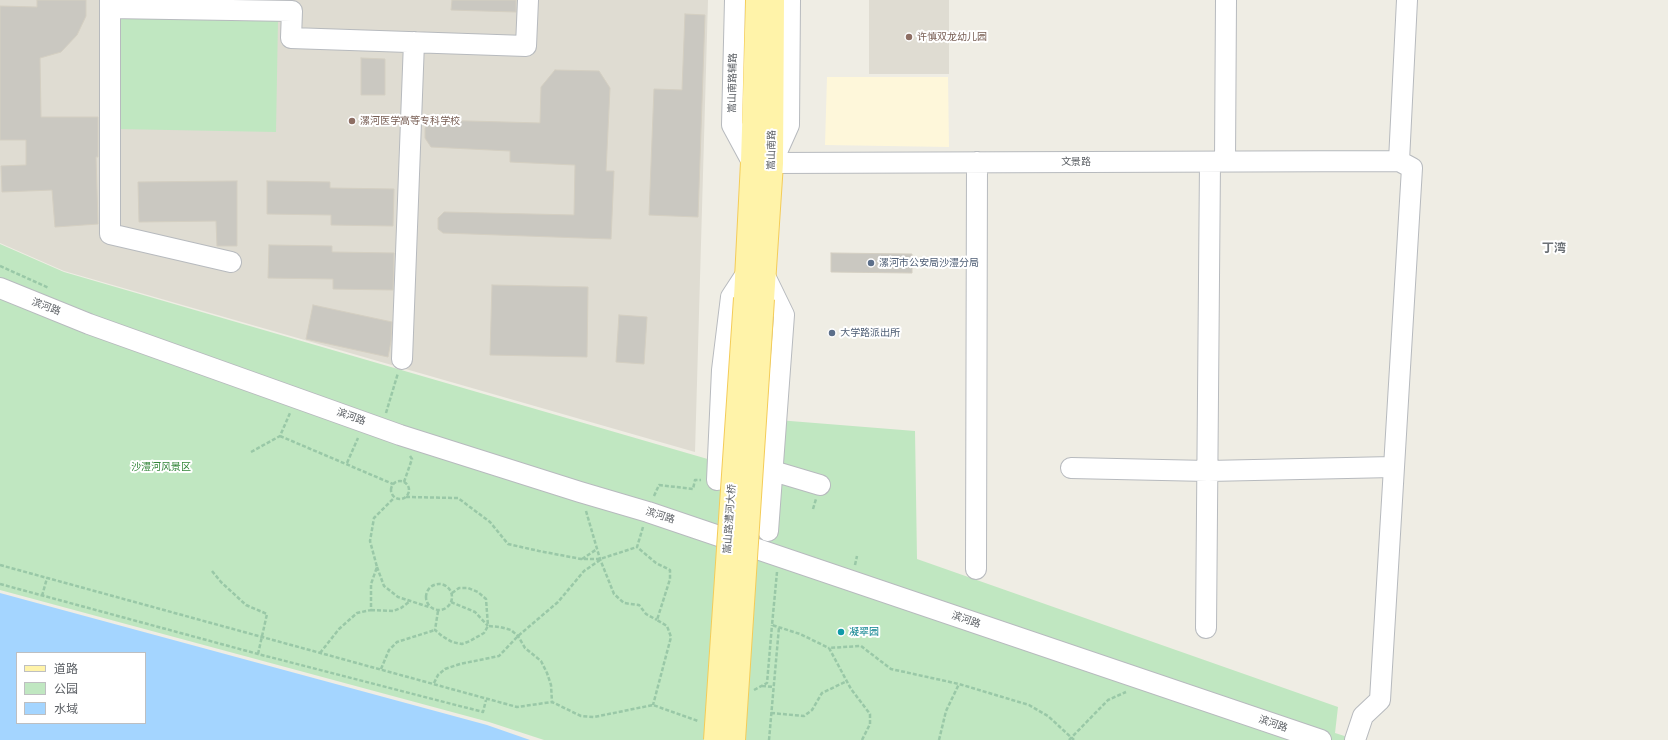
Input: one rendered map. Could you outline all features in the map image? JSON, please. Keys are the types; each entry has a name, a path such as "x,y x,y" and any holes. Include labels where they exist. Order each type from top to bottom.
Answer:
{"main road":[{"name":"嵩山南路","path":"757,0 762,162"},
{"name":"嵩山南路","path":"754,299 773,0"},
{"name":"嵩山路澧河大桥","path":"715,740 754,299"},
{"name":"嵩山路澧河大桥","path":"734,740 754,299"}],"street":[{"path":"231,262 110,234 110,4 292,11 291,38 526,46 528,0"},
{"name":"嵩山南路辅路","path":"734,0 732,125 762,162"},
{"path":"762,162 789,125 790,0"},
{"path":"1206,628 1208,471 1217,162 1226,0"},
{"path":"1355,740 1363,716 1380,700 1412,168 1399,161 1407,0"},
{"path":"402,359 414,42"},
{"name":"文景路","path":"762,162 1399,161"},
{"path":"976,569 978,162"},
{"path":"717,480 722,370 731,297 756,275 784,314 768,531"},
{"name":"滨河路","path":"0,288 89,324 383,429 580,492 648,512 1321,740"},
{"path":"1071,468 1208,471 1393,467"},
{"path":"773,471 820,485"}],"path":[{"path":"383,429 402,359"},
{"path":"251,452 280,436 297,398"},
{"path":"347,463 361,431 383,429"},
{"path":"383,429 412,459 404,482"},
{"path":"280,436 347,463 393,484"},
{"path":"637,547 648,512 660,485 692,489 695,480 717,480"},
{"path":"406,497 409,489 404,482 398,481 393,484 391,493 394,498 401,500 406,497 458,498 490,522 508,544 581,559 600,559 637,547"},
{"path":"580,492 600,559 614,594 624,603 639,605 646,614 668,626 671,637 653,705"},
{"path":"394,498 374,518 370,541 376,566 384,586 398,597 438,611 446,609 451,602 452,593 446,586 437,584 429,587 425,600 430,608"},
{"path":"637,547 656,563 670,570 670,579 657,620"},
{"path":"581,559 597,549"},
{"path":"752,692 767,683 778,556"},
{"path":"434,683 438,675 445,669 460,664 499,656 518,636 558,602 584,571 600,559"},
{"path":"0,565 434,683 486,700 517,707 552,702 581,716 594,717 653,705 695,721 702,722"},
{"path":"371,610 371,584 376,566"},
{"path":"212,571 221,582 246,604 267,614 258,654"},
{"path":"42,596 47,578"},
{"path":"0,584 258,654 483,712 486,700"},
{"path":"435,630 442,636 462,644 484,633 488,626 486,599 478,592 468,588 459,588 452,593"},
{"path":"320,653 338,629 357,613 371,610 393,611 401,608 409,602"},
{"path":"451,602 475,612 488,626 506,628 518,636 525,648 541,661 548,672 552,702"},
{"path":"435,630 438,611"},
{"path":"772,624 800,634 829,648 861,646 891,669 959,684 1029,705 1048,716 1071,739 1108,700 1149,682"},
{"path":"769,740 779,627"},
{"path":"381,669 389,650 397,642 435,630"},
{"path":"829,648 846,681 870,714 870,724 862,740"},
{"path":"771,713 804,716 812,710 822,693 846,681"},
{"path":"939,740 946,711 959,684"},
{"path":"761,686 774,686"}],"shaded area":[{"name":"漯河医学高等专科学校","path":"0,0 708,0 695,452 64,271 0,243"},
{"name":"许慎双龙幼儿园","path":"869,0 949,0 949,74 869,74"},
{"path":"827,77 948,77 949,147 825,145"}],"green space":[{"path":"118,17 278,20 276,132 116,129"},
{"name":"沙澧河风景区","path":"0,244 64,272 742,469 765,419 915,431 917,559 1338,707 1335,733 1357,740 544,740 489,722 0,590"}],"water":[{"path":"0,593 487,725 530,740 0,740"}],"building":[{"path":"37,0 86,0 86,16 77,35 61,52 40,58 41,117 98,117 98,157 96,157 98,224 55,227 52,190 2,192 1,166 26,165 26,140 0,140 0,6 37,7"},
{"path":"452,0 516,0 516,12 451,10"},
{"path":"685,14 705,15 698,217 649,215 654,89 682,90"},
{"path":"361,58 385,59 385,95 361,95"},
{"path":"555,70 599,71 610,88 606,171 614,171 611,239 443,233 438,229 438,218 444,212 574,215 575,165 510,162 510,151 431,147 425,138 425,128 432,120 540,123 541,87"},
{"path":"237,181 237,246 217,246 216,221 139,222 138,182"},
{"path":"267,181 330,182 330,188 394,189 393,226 331,225 331,215 267,214"},
{"path":"269,245 332,246 332,252 394,253 393,290 333,289 333,279 268,278"},
{"name":"漯河市公安局沙澧分局","path":"831,253 912,254 912,273 831,272"},
{"path":"492,285 588,287 587,357 490,355"},
{"path":"313,305 392,322 388,357 306,339"},
{"path":"619,315 647,317 644,364 616,362"}],"place":[{"name":"许慎双龙幼儿园","path":"909,37"},
{"name":"漯河医学高等专科学校","path":"352,121"},
{"name":"漯河市公安局沙澧分局","path":"871,263"},
{"name":"大学路派出所","path":"832,333"},
{"name":"凝翠园","path":"841,632"}],"district":[{"name":"丁湾","path":"1554,249"}]}
